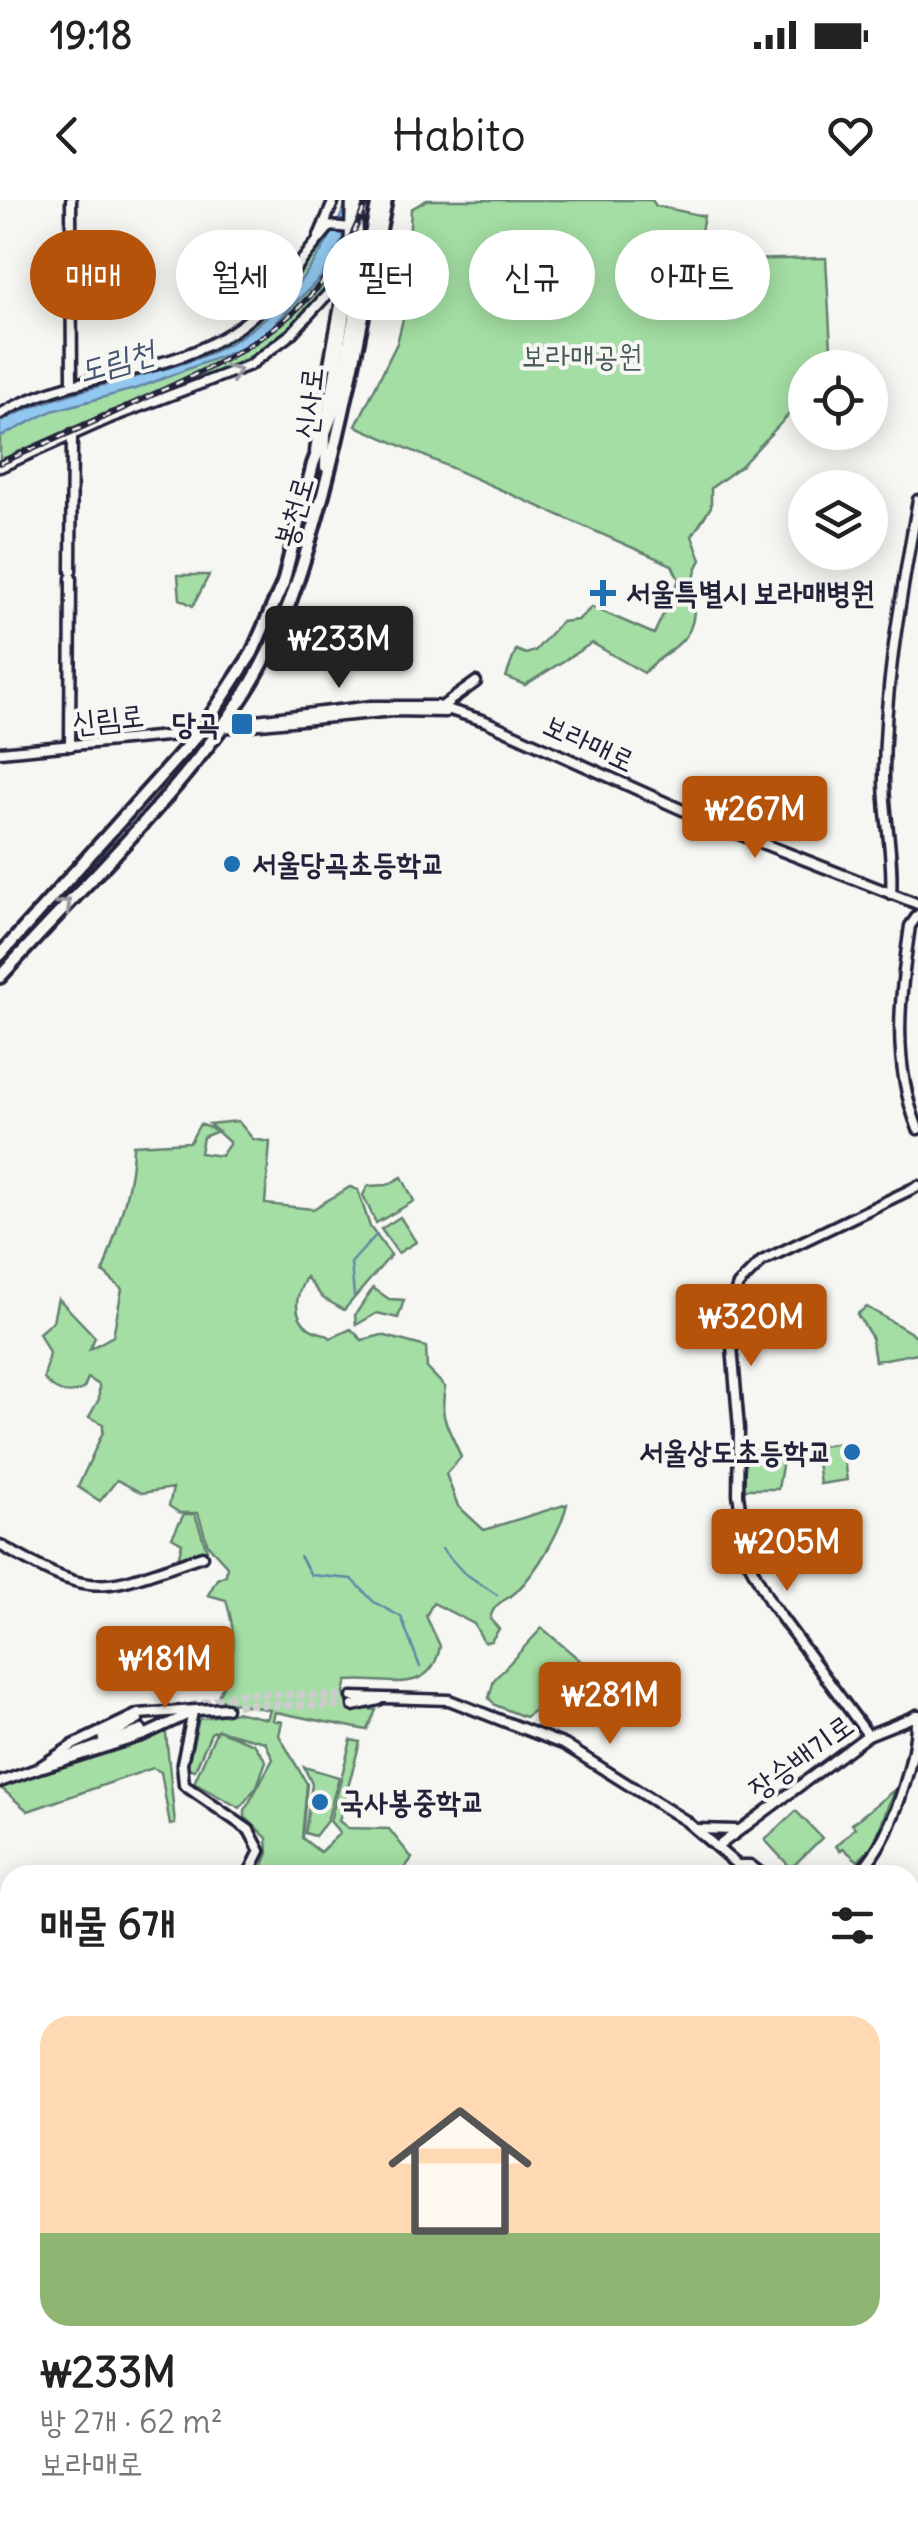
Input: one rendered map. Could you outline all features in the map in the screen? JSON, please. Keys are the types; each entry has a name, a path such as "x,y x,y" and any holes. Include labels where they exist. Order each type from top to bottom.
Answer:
{"main road":[{"path":"71,200 72,382"},
{"path":"318,241 334,200"},
{"name":"신사로","path":"351,228 354,200"},
{"name":"신사로","path":"352,230 354,200"},
{"name":"봉천로","path":"0,955 200,732 252,654 293,553 313,464 337,402 378,200"},
{"name":"봉천로","path":"0,977 221,728 278,634 308,555 329,483 386,200"},
{"path":"0,414 72,382 179,356 221,339 282,290 318,241 337,224 351,228"},
{"path":"0,467 72,434 250,365 300,325 323,299"},
{"name":"신사로","path":"313,464 338,320"},
{"name":"신사로","path":"323,493 326,405 341,320"},
{"path":"70,746 72,434"},
{"path":"891,894 884,785 890,648 916,531 918,500"},
{"path":"293,553 297,566 308,555"},
{"path":"437,706 452,704 476,682"},
{"name":"보라매로","path":"221,728 230,723 356,708 437,706 464,713 707,821 918,904"},
{"name":"보라매로","path":"221,728 394,711 464,713"},
{"name":"신림로","path":"0,752 221,728"},
{"path":"129,812 128,824 140,822"},
{"path":"96,848 106,846 108,857"},
{"path":"918,915 910,926 898,1010 904,1087 918,1128"},
{"path":"868,1735 770,1602 748,1561 738,1494 739,1429 729,1312 738,1285 762,1261 918,1186"},
{"path":"0,1545 86,1587 128,1582 202,1556"},
{"path":"353,1701 398,1696 449,1700 566,1746 696,1829 733,1865"},
{"path":"38,1768 73,1745 138,1717 226,1708"},
{"path":"0,1782 193,1712"},
{"path":"193,1712 182,1763 184,1785 254,1834 260,1851 253,1865"},
{"path":"865,1865 879,1849 913,1760 917,1715"},
{"name":"장승배기로","path":"717,1847 868,1735 917,1715"},
{"path":"38,1768 144,1731 149,1720 138,1717 84,1749"},
{"path":"696,1829 737,1830"}],"green space":[{"name":"보라매공원","path":"427,200 652,200 656,206 704,216 701,230 615,230 615,320 770,320 770,259 826,258 831,350 788,350 788,415 741,466 711,488 711,507 692,536 701,560 695,576 693,621 681,642 644,673 592,643 525,685 506,677 516,650 526,654 535,651 561,622 578,620 592,607 654,634 679,580 672,565 356,426 397,343 403,320 449,320 449,230 410,230 411,209"},
{"path":"324,226 330,230 323,230 323,295 303,314 303,266"},
{"path":"249,320 297,320 245,360 198,384 0,464 0,416 24,402 173,359"},
{"path":"178,575 209,575 193,606 180,599"},
{"path":"238,1121 253,1139 270,1142 265,1204 313,1209 350,1187 358,1190 370,1227 391,1255 344,1310 323,1298 306,1277 297,1310 309,1328 331,1338 351,1329 362,1340 382,1335 426,1347 427,1368 445,1387 444,1416 461,1457 446,1474 458,1506 484,1530 567,1504 540,1563 516,1592 494,1609 490,1619 499,1629 491,1641 484,1642 474,1624 433,1603 426,1616 440,1646 427,1673 405,1681 347,1681 344,1692 348,1707 376,1710 367,1730 275,1712 273,1720 282,1722 279,1735 307,1784 302,1838 320,1852 340,1833 330,1821 351,1740 360,1742 339,1821 348,1828 389,1829 412,1858 407,1865 263,1865 268,1853 267,1838 245,1817 245,1810 273,1759 265,1742 218,1730 254,1744 266,1761 257,1786 240,1808 194,1783 217,1730 211,1733 195,1770 187,1768 199,1719 236,1712 267,1719 270,1710 223,1701 218,1696 232,1660 232,1625 226,1600 208,1595 217,1579 226,1575 227,1566 208,1545 198,1513 180,1513 169,1506 173,1488 142,1493 117,1480 100,1501 78,1487 103,1432 103,1424 89,1417 99,1399 99,1385 88,1378 84,1388 68,1393 44,1379 49,1353 39,1333 53,1321 58,1298 95,1337 90,1349 113,1336 122,1289 103,1272 127,1193 133,1145 190,1142 200,1124 216,1130 209,1124","holes":["217,1131 230,1143 221,1156 200,1153 203,1137"]},
{"path":"402,1177 414,1201 376,1223 363,1195 368,1186 387,1185"},
{"path":"400,1217 416,1242 398,1253 381,1229"},
{"path":"373,1288 389,1299 404,1300 398,1318 377,1313 356,1325 355,1315"},
{"path":"867,1307 918,1337 918,1353 875,1361 871,1336 857,1314"},
{"path":"841,1443 847,1480 820,1484 815,1447"},
{"path":"746,1450 784,1454 778,1489 744,1489"},
{"path":"184,1514 195,1514 207,1550 178,1560 182,1543 172,1537"},
{"path":"542,1628 595,1673 575,1693 573,1716 549,1686 545,1691 559,1705 558,1712 537,1700 546,1713 535,1710 525,1717 495,1705 489,1698 494,1680"},
{"path":"162,1730 166,1734 175,1824 170,1825 161,1772 153,1768 28,1811 1,1788 4,1783 81,1762"},
{"path":"304,1767 339,1777 327,1821 315,1836 305,1833 312,1784"},
{"path":"894,1790 874,1844 858,1861 843,1848 840,1851 836,1846 855,1828 852,1824"},
{"path":"796,1811 822,1838 794,1865 788,1865 765,1840"}],"water":[{"name":"도림천","path":"348,200 366,200 348,230 333,230"},
{"name":"도림천","path":"323,249 323,274 303,295 303,277"},
{"name":"도림천","path":"262,320 279,320 256,343 138,388 52,411 0,437 0,422 24,411 198,358"}],"waterway":[{"path":"354,1296 351,1263 377,1234"},
{"path":"442,1549 463,1572 497,1595"},
{"path":"300,1556 311,1575 352,1579 374,1602 401,1617 420,1667"}],"tunnel":[{"path":"179,1709 244,1693 352,1697"},
{"path":"190,1718 243,1704 353,1706"}],"railway":[{"path":"0,463 190,377 254,342 309,297 331,270 351,238 367,200"}],"place":[{"name":"서울특별시 보라매병원","path":"603,593"},
{"name":"당곡","path":"242,724"},
{"name":"서울당곡초등학교","path":"232,864"},
{"name":"서울상도초등학교","path":"852,1452"},
{"name":"국사봉중학교","path":"320,1802"}]}
